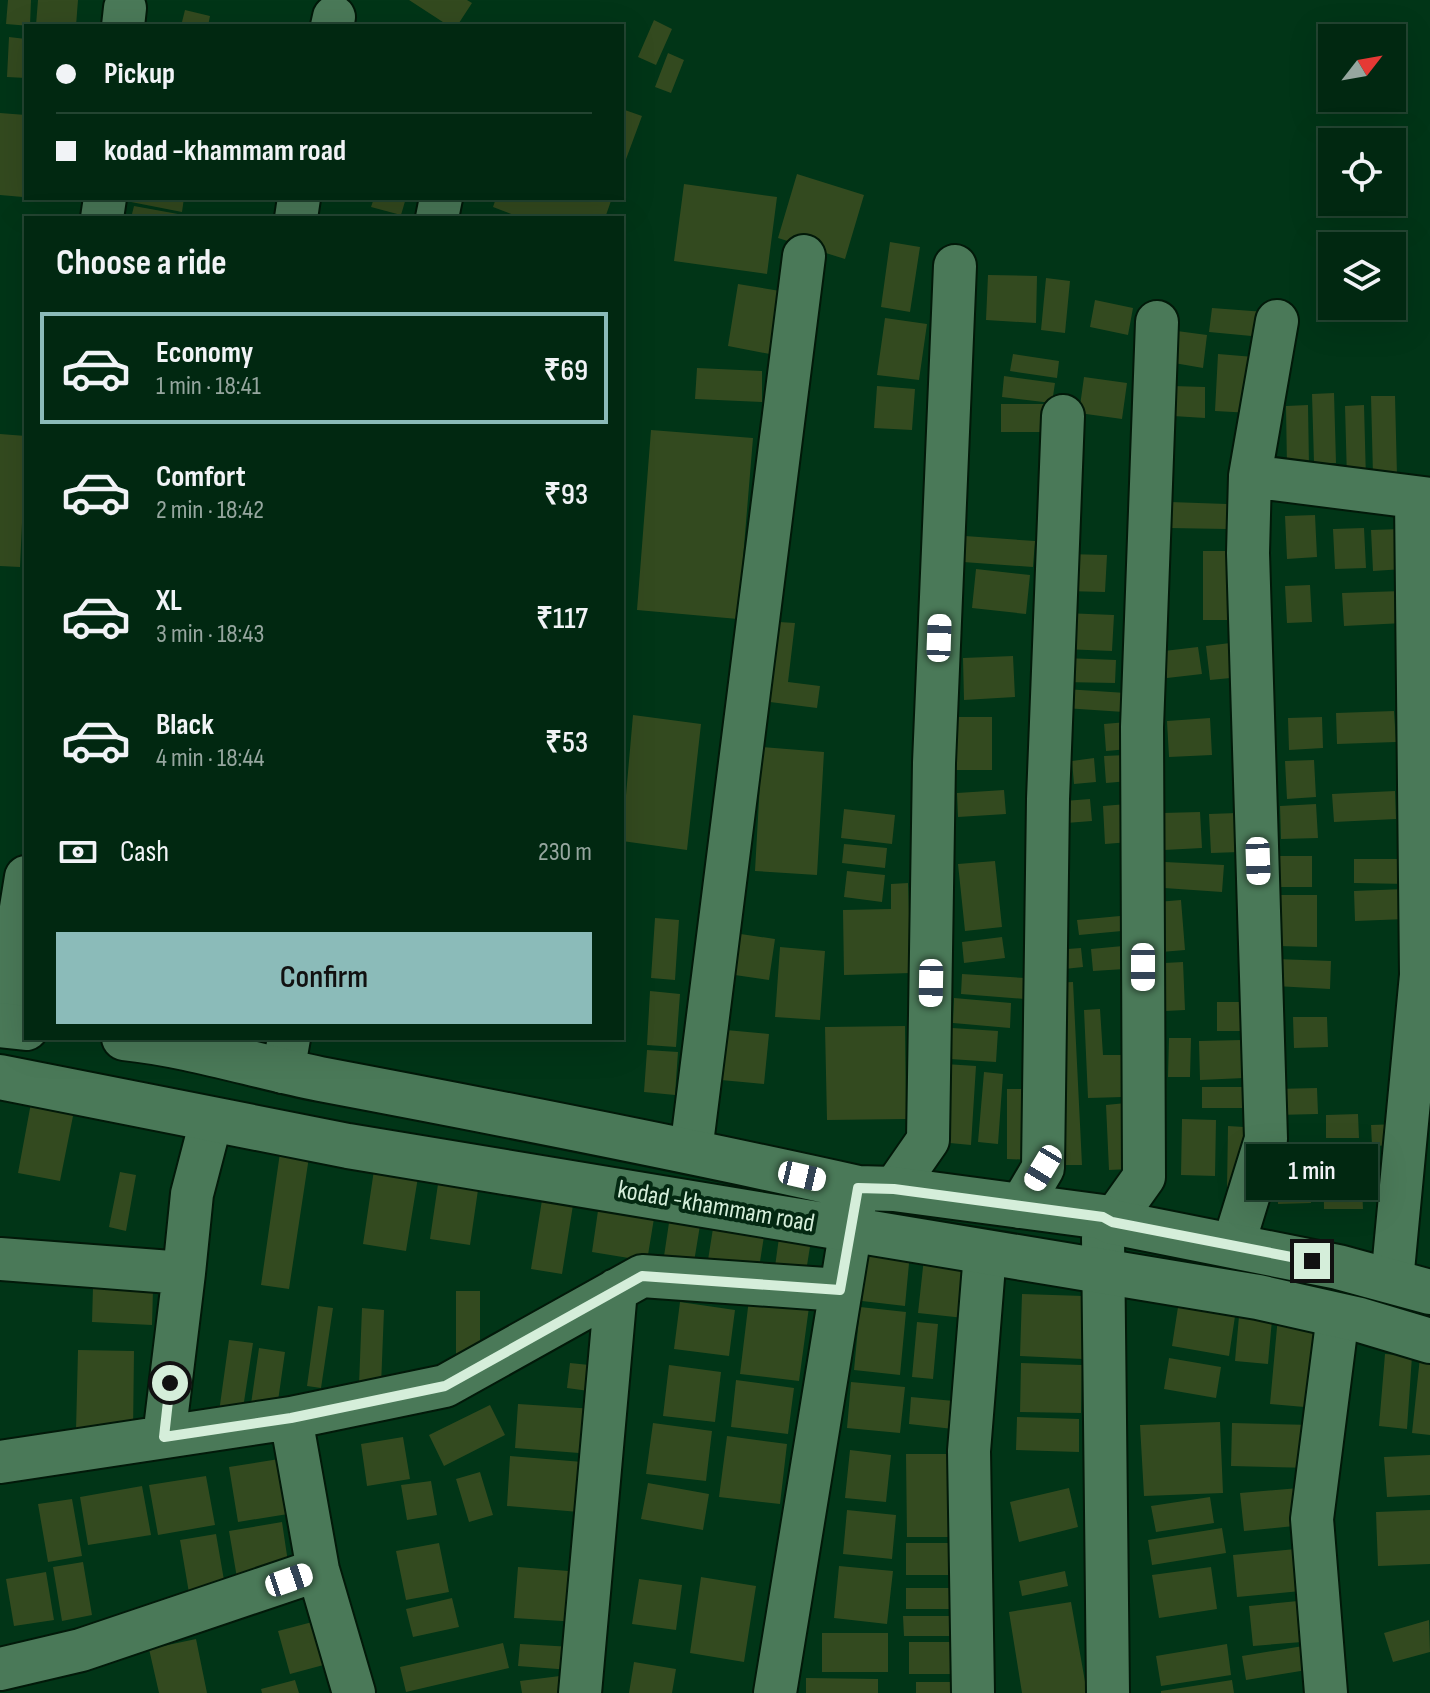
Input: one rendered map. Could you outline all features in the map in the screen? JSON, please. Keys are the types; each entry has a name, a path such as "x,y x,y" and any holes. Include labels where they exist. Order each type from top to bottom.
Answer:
{"main road":[{"name":"kodad -khammam road","path":"178,1041 286,1055 691,1151 876,1188 1108,1219 1411,1287"},
{"name":"kodad -khammam road","path":"0,1077 211,1121 520,1176 710,1203 850,1231 1258,1297 1430,1341"}],"street":[{"path":"691,1151 804,256"},
{"path":"775,1693 850,1231 876,1188 928,1140 934,763 955,266"},
{"path":"1233,1246 1266,1139 1248,553 1250,476 1277,321"},
{"path":"1108,1693 1104,1272 1108,1219 1144,1177 1142,727 1157,322"},
{"path":"1020,1207 1043,1168 1048,799 1063,416"},
{"path":"1250,476 1423,499 1426,976 1411,1287"},
{"path":"9,1026 24,895"},
{"path":"164,1437 192,1194 211,1121"},
{"path":"973,1693 969,1451 985,1253"},
{"path":"0,1259 184,1273"},
{"path":"0,1462 291,1418 445,1386 642,1276 840,1290"},
{"path":"580,1693 616,1290"},
{"path":"1326,1693 1312,1519 1338,1315"},
{"path":"291,1418 318,1570 354,1693"},
{"path":"0,1669 81,1650 318,1570"}],"building":[{"path":"8,0 31,0 30,24 6,24"},
{"path":"38,0 78,0 76,24 36,24"},
{"path":"409,0 467,0 472,3 458,24 446,24"},
{"path":"185,10 210,16 208,24 182,24"},
{"path":"654,20 672,29 656,65 638,57"},
{"path":"9,37 24,39 24,78 7,77"},
{"path":"668,53 684,60 671,93 655,87"},
{"path":"624,110 642,116 624,165"},
{"path":"0,113 24,115 23,197 0,195"},
{"path":"797,174 864,195 845,259 778,238"},
{"path":"684,184 777,197 767,274 674,261"},
{"path":"132,200 184,200 182,212"},
{"path":"373,200 405,200 401,215 371,207"},
{"path":"495,200 611,200 606,216 517,216 493,207"},
{"path":"134,206 189,216 132,216"},
{"path":"890,242 920,247 910,312 881,307"},
{"path":"988,275 1037,276 1036,323 986,320"},
{"path":"1046,278 1070,281 1065,333 1041,330"},
{"path":"738,284 786,292 775,355 728,346"},
{"path":"1095,300 1133,308 1128,335 1090,327"},
{"path":"1212,308 1265,312 1262,337 1209,332"},
{"path":"885,318 927,324 919,380 877,375"},
{"path":"1177,331 1207,335 1203,368 1174,363"},
{"path":"1013,354 1059,361 1057,378 1010,371"},
{"path":"1218,354 1254,357 1251,413 1215,411"},
{"path":"697,368 762,371 762,402 695,399"},
{"path":"1004,376 1055,383 1052,403 1002,397"},
{"path":"1084,377 1127,383 1122,419 1079,413"},
{"path":"877,386 915,389 912,430 874,428"},
{"path":"1173,386 1205,387 1205,418 1173,416"},
{"path":"1334,393 1336,463 1314,463 1312,394"},
{"path":"1371,396 1395,396 1397,476 1373,476"},
{"path":"1001,404 1051,404 1052,432 1001,432"},
{"path":"1308,405 1309,467 1287,468 1286,406"},
{"path":"1364,405 1366,480 1347,479 1345,406"},
{"path":"651,430 753,438 738,619 637,610"},
{"path":"0,434 24,436 20,567 0,566"},
{"path":"1170,502 1227,504 1227,529 1169,528"},
{"path":"1315,515 1317,557 1287,559 1285,516"},
{"path":"1364,528 1366,568 1335,569 1333,529"},
{"path":"1402,529 1404,569 1373,571 1371,530"},
{"path":"965,536 1035,541 1033,567 963,562"},
{"path":"1203,551 1232,551 1232,620 1203,620"},
{"path":"1066,554 1107,555 1105,592 1065,591"},
{"path":"976,569 1030,575 1026,614 972,608"},
{"path":"1310,585 1312,622 1287,623 1285,586"},
{"path":"1402,591 1404,623 1344,626 1342,593"},
{"path":"1064,613 1114,615 1112,651 1063,649"},
{"path":"779,622 795,623 788,682 820,686 817,708 770,702"},
{"path":"1238,642 1241,677 1210,680 1206,646"},
{"path":"1198,647 1202,674 1167,678 1164,651"},
{"path":"1013,656 1015,697 964,700 963,658"},
{"path":"1064,658 1116,660 1115,683 1063,682"},
{"path":"1065,689 1126,693 1124,712 1064,708"},
{"path":"1394,711 1396,742 1337,744 1336,713"},
{"path":"633,715 701,724 687,850 624,841"},
{"path":"954,717 992,717 992,770 953,770"},
{"path":"1322,717 1323,748 1289,750 1288,718"},
{"path":"1210,718 1212,755 1169,757 1167,721"},
{"path":"1127,722 1129,749 1106,751 1104,724"},
{"path":"762,747 824,752 817,875 755,871"},
{"path":"1127,755 1129,781 1106,783 1104,756"},
{"path":"1094,758 1096,782 1074,784 1072,761"},
{"path":"1314,760 1316,797 1287,799 1285,761"},
{"path":"1004,790 1006,814 958,817 957,793"},
{"path":"1395,791 1396,819 1334,822 1332,794"},
{"path":"1090,799 1092,821 1053,824 1051,802"},
{"path":"1127,804 1130,842 1105,844 1103,806"},
{"path":"1316,804 1318,838 1281,839 1280,806"},
{"path":"844,809 895,815 892,844 841,838"},
{"path":"1200,812 1202,848 1164,850 1162,813"},
{"path":"1237,813 1240,852 1211,853 1209,814"},
{"path":"844,844 887,848 885,868 842,863"},
{"path":"1276,856 1312,856 1312,887 1277,887"},
{"path":"1354,859 1409,859 1408,884 1354,883"},
{"path":"995,861 1002,927 965,931 958,864"},
{"path":"1165,862 1224,865 1222,892 1164,888"},
{"path":"847,871 885,875 882,902 844,897"},
{"path":"908,883 911,973 844,975 843,910 891,909 891,884"},
{"path":"1405,889 1406,919 1355,921 1354,891"},
{"path":"1278,895 1317,895 1317,947 1278,946"},
{"path":"1181,900 1185,950 1161,952 1157,902"},
{"path":"1120,916 1122,931 1079,935 1077,920"},
{"path":"655,918 679,920 675,980 651,978"},
{"path":"734,933 775,939 769,980 728,974"},
{"path":"1002,937 1005,958 964,963 962,942"},
{"path":"1123,946 1125,969 1093,971 1091,949"},
{"path":"780,947 825,951 820,1020 775,1017"},
{"path":"1081,948 1083,967 1055,970 1054,950"},
{"path":"1276,959 1331,961 1330,989 1275,986"},
{"path":"1183,962 1185,1010 1165,1011 1164,963"},
{"path":"962,974 1026,978 1025,999 961,994"},
{"path":"1073,982 1082,1165 1059,1165 1049,983"},
{"path":"650,991 680,994 676,1047 647,1045"},
{"path":"954,998 1011,1003 1010,1028 953,1023"},
{"path":"1217,1002 1244,1002 1243,1031 1217,1031"},
{"path":"1100,1009 1103,1055 1121,1055 1123,1097 1088,1098 1084,1010"},
{"path":"1293,1017 1327,1017 1328,1047 1294,1048"},
{"path":"905,1026 906,1119 827,1120 825,1027"},
{"path":"952,1028 998,1031 996,1062 950,1059"},
{"path":"726,1030 769,1034 764,1084 721,1080"},
{"path":"1169,1038 1191,1038 1190,1077 1168,1077"},
{"path":"1242,1040 1244,1078 1200,1080 1199,1041"},
{"path":"647,1050 678,1052 675,1095 644,1092"},
{"path":"945,1064 976,1066 971,1145 939,1142"},
{"path":"984,1072 1003,1074 998,1144 978,1142"},
{"path":"1202,1087 1243,1087 1243,1108 1202,1108"},
{"path":"1317,1088 1318,1114 1276,1115 1275,1089"},
{"path":"1007,1089 1032,1089 1033,1160 1007,1159"},
{"path":"31,1103 74,1111 60,1181 18,1173"},
{"path":"1126,1103 1130,1169 1109,1170 1106,1105"},
{"path":"1358,1114 1359,1138 1326,1138 1326,1115"},
{"path":"1182,1119 1216,1120 1215,1176 1181,1175"},
{"path":"1399,1124 1399,1145 1372,1146 1371,1125"},
{"path":"1228,1126 1244,1127 1243,1189 1227,1189"},
{"path":"283,1132 312,1137 289,1289 261,1285"},
{"path":"1360,1144 1363,1209 1324,1209 1323,1145"},
{"path":"1310,1156 1311,1203 1278,1204 1276,1157"},
{"path":"374,1170 418,1177 406,1251 363,1244"},
{"path":"120,1172 136,1175 126,1231 109,1227"},
{"path":"439,1177 479,1183 470,1245 430,1239"},
{"path":"674,1189 705,1195 693,1268 663,1263"},
{"path":"600,1197 656,1206 647,1261 592,1252"},
{"path":"542,1200 573,1205 562,1274 531,1269"},
{"path":"717,1203 768,1211 759,1268 708,1260"},
{"path":"781,1223 813,1228 805,1278 774,1274"},
{"path":"867,1248 910,1253 905,1306 862,1301"},
{"path":"924,1258 969,1262 964,1318 918,1313"},
{"path":"93,1287 153,1289 152,1325 92,1322"},
{"path":"456,1291 480,1291 480,1361 456,1361"},
{"path":"1022,1294 1084,1296 1083,1359 1020,1356"},
{"path":"1180,1294 1237,1303 1229,1356 1172,1346"},
{"path":"1241,1294 1274,1297 1268,1364 1235,1361"},
{"path":"749,1299 809,1307 799,1381 740,1374"},
{"path":"680,1302 735,1310 729,1356 674,1349"},
{"path":"318,1306 333,1308 321,1388 307,1386"},
{"path":"860,1307 906,1312 900,1375 854,1370"},
{"path":"362,1308 384,1310 381,1386 359,1385"},
{"path":"1278,1316 1324,1320 1316,1408 1270,1404"},
{"path":"917,1322 938,1324 933,1379 912,1377"},
{"path":"229,1340 253,1343 242,1415 219,1412"},
{"path":"259,1348 285,1352 277,1408 251,1404"},
{"path":"78,1350 134,1351 133,1432 76,1431"},
{"path":"1385,1354 1412,1356 1407,1429 1379,1426"},
{"path":"1420,1357 1430,1358 1430,1435 1412,1433"},
{"path":"1169,1358 1221,1367 1216,1398 1164,1389"},
{"path":"570,1363 599,1366 596,1392 567,1388"},
{"path":"1021,1363 1082,1365 1081,1413 1020,1412"},
{"path":"669,1365 721,1372 715,1422 663,1416"},
{"path":"736,1380 794,1388 788,1434 731,1427"},
{"path":"851,1382 905,1387 900,1433 847,1428"},
{"path":"911,1397 965,1402 962,1430 909,1424"},
{"path":"518,1404 595,1409 592,1454 515,1448"},
{"path":"490,1405 505,1435 444,1466 429,1435"},
{"path":"1017,1417 1079,1419 1079,1452 1016,1450"},
{"path":"1220,1422 1223,1493 1144,1496 1140,1425"},
{"path":"653,1423 712,1431 706,1481 646,1474"},
{"path":"1232,1423 1313,1425 1312,1468 1231,1466"},
{"path":"727,1436 787,1444 780,1504 719,1497"},
{"path":"403,1437 410,1479 367,1486 361,1444"},
{"path":"850,1450 891,1455 886,1502 845,1498"},
{"path":"906,1454 963,1454 964,1537 907,1537"},
{"path":"1430,1455 1430,1495 1387,1497 1384,1457"},
{"path":"510,1456 595,1463 591,1513 507,1506"},
{"path":"279,1459 288,1514 238,1522 229,1467"},
{"path":"480,1472 493,1515 469,1522 456,1479"},
{"path":"206,1476 215,1525 158,1535 149,1485"},
{"path":"431,1481 437,1515 407,1520 401,1485"},
{"path":"648,1483 709,1494 703,1530 641,1519"},
{"path":"142,1486 151,1535 88,1545 80,1497"},
{"path":"1069,1488 1078,1527 1019,1542 1010,1502"},
{"path":"1299,1488 1304,1525 1244,1531 1240,1493"},
{"path":"1210,1497 1214,1523 1156,1532 1151,1506"},
{"path":"72,1499 82,1556 48,1562 38,1504"},
{"path":"847,1510 896,1515 892,1559 843,1554"},
{"path":"1430,1510 1430,1564 1378,1566 1376,1512"},
{"path":"282,1522 289,1569 237,1578 229,1531"},
{"path":"1222,1528 1226,1553 1152,1565 1148,1540"},
{"path":"216,1534 225,1586 189,1593 180,1540"},
{"path":"439,1543 449,1592 406,1600 396,1551"},
{"path":"906,1543 963,1543 963,1575 906,1575"},
{"path":"1306,1548 1311,1590 1237,1597 1233,1555"},
{"path":"83,1562 92,1615 62,1621 53,1567"},
{"path":"839,1566 893,1571 887,1624 834,1618"},
{"path":"518,1567 581,1572 578,1622 514,1618"},
{"path":"1211,1567 1217,1609 1159,1618 1152,1575"},
{"path":"1065,1571 1068,1586 1022,1596 1019,1581"},
{"path":"46,1572 54,1620 14,1626 6,1579"},
{"path":"701,1577 756,1586 744,1662 690,1653"},
{"path":"639,1579 682,1585 676,1630 632,1624"},
{"path":"906,1588 967,1588 967,1609 906,1609"},
{"path":"452,1598 459,1627 413,1637 406,1609"},
{"path":"1298,1601 1302,1642 1253,1646 1249,1606"},
{"path":"1071,1602 1087,1693 1022,1693 1009,1612"},
{"path":"903,1616 967,1616 967,1636 904,1636"},
{"path":"320,1620 331,1663 290,1674 278,1631"},
{"path":"1429,1620 1430,1652 1393,1662 1384,1633"},
{"path":"822,1633 888,1633 888,1672 822,1672"},
{"path":"196,1639 207,1693 159,1693 149,1649"},
{"path":"909,1642 968,1642 968,1674 909,1674"},
{"path":"503,1643 509,1668 406,1692 400,1667"},
{"path":"520,1644 573,1647 571,1670 518,1666"},
{"path":"1227,1644 1231,1675 1161,1686 1156,1656"},
{"path":"1309,1645 1313,1669 1246,1680 1242,1656"},
{"path":"634,1662 676,1669 672,1693 629,1693"},
{"path":"568,1675 570,1693 522,1693 520,1681"},
{"path":"806,1678 878,1679 878,1693 806,1693"},
{"path":"295,1680 299,1693 262,1693 261,1689"},
{"path":"1232,1680 1234,1693 1161,1693 1161,1691"},
{"path":"916,1682 965,1682 965,1693 916,1693"}],"route":[{"path":"170,1383 164,1437 291,1418 445,1386 642,1276 840,1290 858,1188 894,1189 1103,1217 1112,1222 1312,1261"}]}
